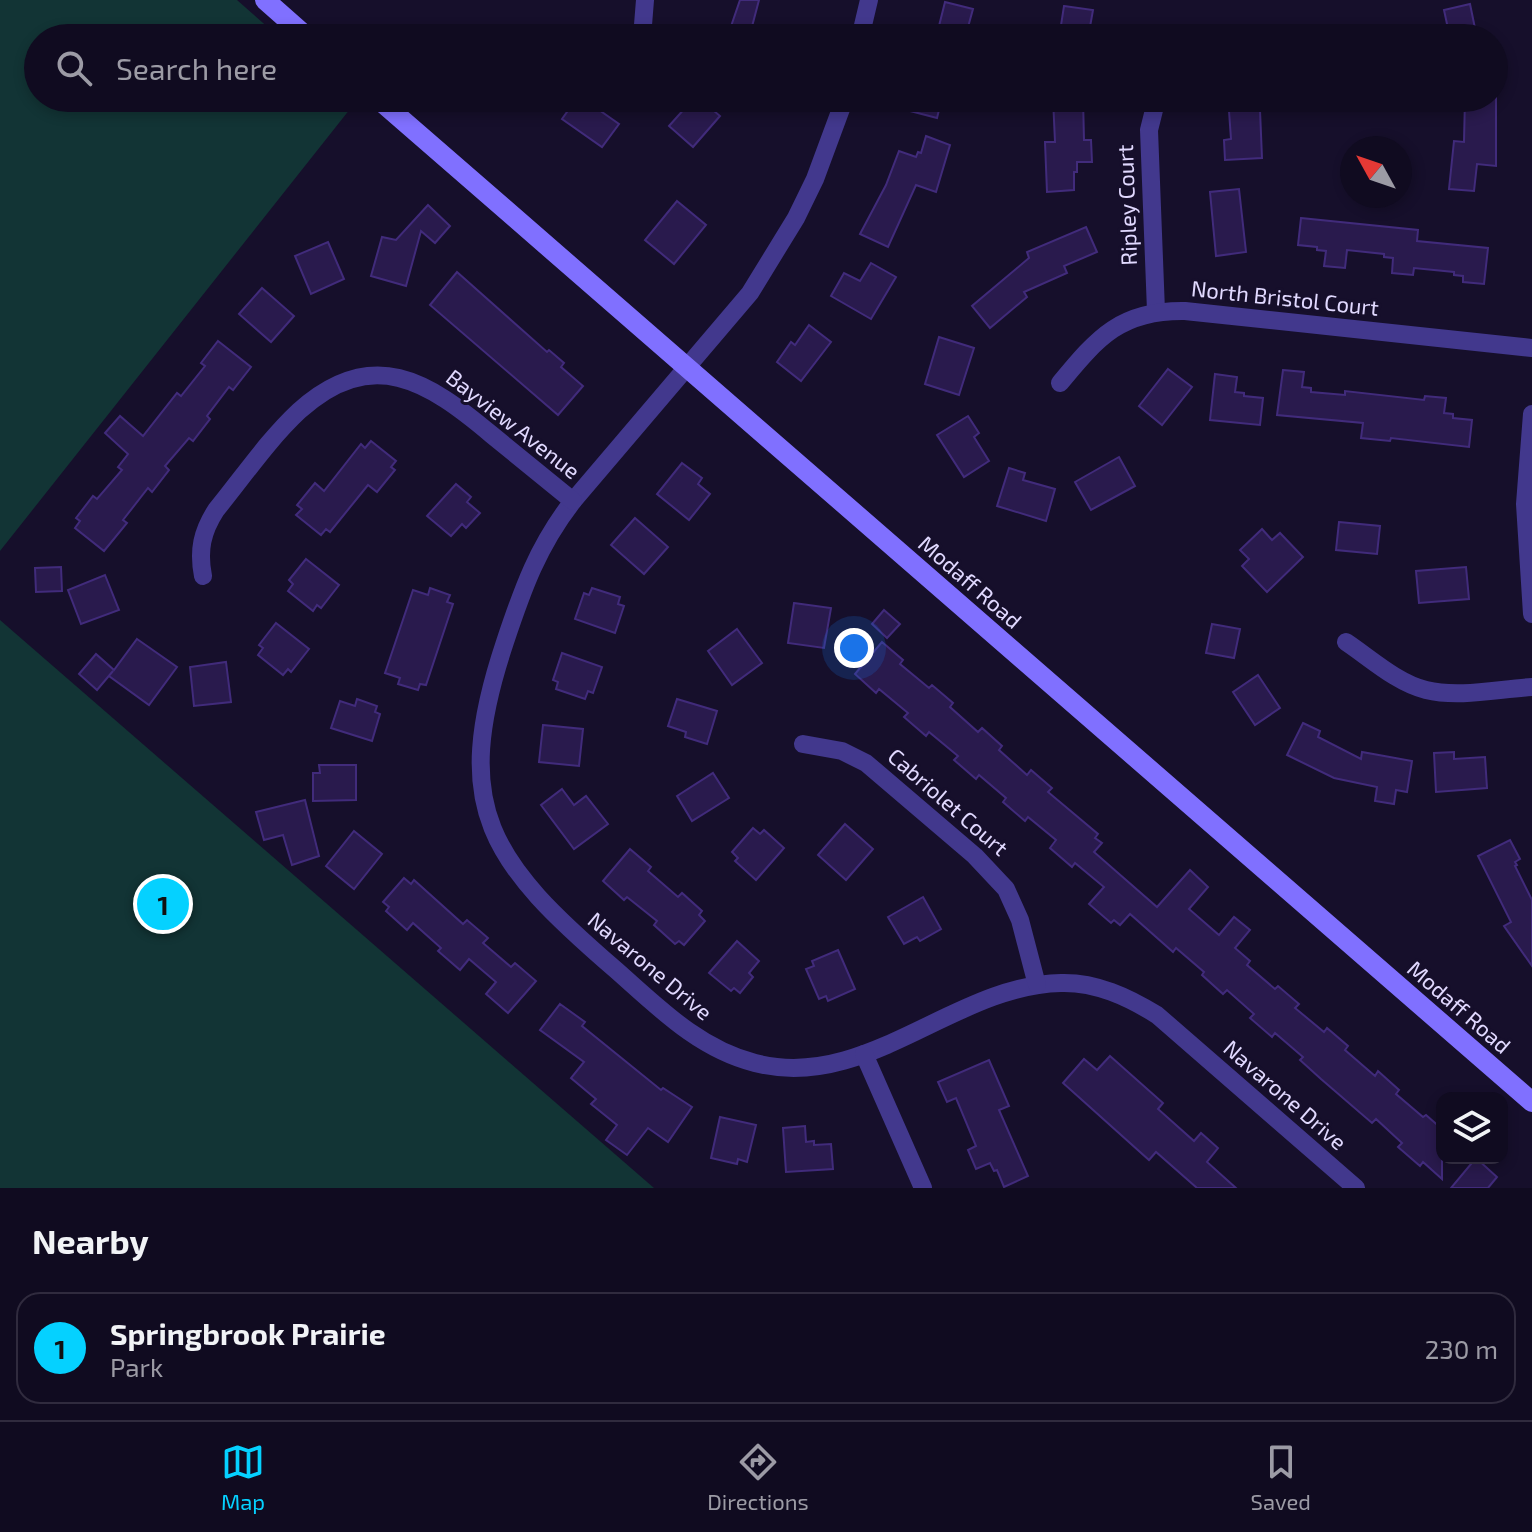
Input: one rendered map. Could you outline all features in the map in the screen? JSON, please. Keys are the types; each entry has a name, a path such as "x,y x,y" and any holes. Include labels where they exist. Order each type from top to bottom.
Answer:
{"street":[{"path":"265,0 292,24"},
{"path":"643,24 645,0"},
{"path":"863,24 869,0"},
{"name":"Modaff Road","path":"393,112 1532,1102"},
{"name":"Navarone Drive","path":"840,112 815,179 773,258 750,293 573,501 554,526 527,577 485,709 479,764 486,811 506,856 557,920 699,1040 720,1051 773,1066 818,1066 864,1054 994,996 1037,985 1063,983 1109,991 1157,1015 1356,1188"},
{"name":"Ripley Court","path":"1154,112 1149,130 1156,311"},
{"name":"North Bristol Court","path":"1060,383 1104,335 1124,322 1156,311 1185,311 1532,348"},
{"name":"Bayview Avenue","path":"203,576 199,559 201,541 206,525 216,510 302,409 337,384 366,375 408,380 431,389 468,414 573,501"},
{"path":"1532,414 1525,504 1532,614"},
{"path":"1346,642 1400,679 1425,690 1446,693 1532,687"},
{"name":"Cabriolet Court","path":"803,744 842,751 866,763 994,873 1015,906 1037,985"},
{"path":"864,1054 923,1188"}],"green space":[{"path":"0,0 237,0 264,24 24,24 24,112 348,112 0,551"},
{"path":"0,620 654,1188 0,1188"}],"building":[{"path":"740,0 759,0 753,24 732,24"},
{"path":"945,2 973,9 969,24 940,24"},
{"path":"1470,4 1474,24 1447,24 1444,10"},
{"path":"1064,6 1093,10 1090,24 1061,24"},
{"path":"567,112 602,112 619,124 602,147 562,119"},
{"path":"682,112 715,112 720,116 693,147 669,126"},
{"path":"914,112 938,112 937,118"},
{"path":"1054,112 1083,112 1084,140 1091,140 1092,162 1077,162 1074,190 1047,192 1045,142 1055,142"},
{"path":"1229,112 1260,112 1262,158 1225,160 1224,140 1231,139"},
{"path":"1465,112 1496,112 1496,166 1477,164 1474,191 1449,189 1454,141 1464,142"},
{"path":"926,136 950,145 936,192 916,185 888,247 860,234 886,185 899,151 916,157 918,152 921,153"},
{"path":"1239,189 1246,252 1216,256 1210,192"},
{"path":"677,201 706,225 674,264 645,240"},
{"path":"428,205 450,226 435,243 421,231 406,286 371,276 382,237 396,240"},
{"path":"1301,218 1418,230 1417,241 1488,248 1484,284 1463,282 1463,276 1454,275 1454,272 1414,268 1413,275 1392,273 1393,258 1384,257 1384,254 1347,250 1345,268 1324,266 1326,251 1298,245"},
{"path":"1086,227 1097,252 1064,266 1067,273 1024,292 1027,297 990,328 972,306 1029,258 1027,252"},
{"path":"328,242 344,279 311,294 295,256"},
{"path":"871,263 896,277 871,319 831,296 844,273 860,281"},
{"path":"457,272 547,352 549,350 564,363 561,367 583,386 558,415 430,305"},
{"path":"262,288 294,316 271,342 239,314"},
{"path":"809,325 831,342 801,381 777,362 791,342 795,345"},
{"path":"939,337 974,348 959,395 925,384"},
{"path":"218,341 251,367 233,390 229,387 193,441 189,438 165,466 169,470 152,492 148,488 123,520 127,523 104,551 75,528 80,521 76,518 93,496 97,499 122,470 118,467 128,454 105,433 120,416 143,436 177,393 181,396 205,366 201,363"},
{"path":"1168,369 1192,387 1162,425 1139,406"},
{"path":"1283,370 1304,372 1302,387 1311,388 1311,392 1345,395 1345,391 1424,400 1425,396 1446,398 1444,413 1453,414 1453,418 1472,420 1469,447 1391,438 1390,441 1361,438 1363,423 1277,415"},
{"path":"1215,374 1237,377 1235,392 1263,398 1260,425 1210,420"},
{"path":"968,416 979,433 974,437 989,461 964,477 937,435"},
{"path":"371,441 396,461 391,467 395,470 377,492 368,485 330,532 326,529 321,535 296,515 302,509 297,505 315,483 324,491 361,444 365,448"},
{"path":"1119,457 1135,486 1091,510 1075,482"},
{"path":"682,463 702,478 698,484 710,494 689,520 657,494"},
{"path":"1009,468 1025,473 1023,480 1055,489 1046,521 997,506"},
{"path":"456,484 471,497 467,502 480,513 466,528 462,524 451,536 427,516"},
{"path":"635,518 668,547 644,574 611,545"},
{"path":"1339,522 1380,526 1377,554 1336,550"},
{"path":"1262,529 1272,540 1280,533 1303,557 1267,592 1242,566 1249,559 1240,550"},
{"path":"306,559 339,585 321,608 317,605 313,611 288,591 293,584 289,580"},
{"path":"61,567 62,591 36,592 35,568"},
{"path":"1466,567 1469,599 1419,603 1416,571"},
{"path":"105,575 119,610 81,624 68,590"},
{"path":"430,588 450,595 447,602 453,604 426,685 420,684 418,690 398,684 400,678 385,673 413,590 428,595"},
{"path":"592,588 620,597 618,604 624,606 615,633 575,619 584,593 589,595"},
{"path":"794,603 831,608 824,648 788,643"},
{"path":"884,610 900,624 887,638 872,624"},
{"path":"276,623 309,649 291,672 288,669 283,675 258,655 263,648 259,645"},
{"path":"1212,624 1240,629 1234,658 1206,653"},
{"path":"737,629 762,663 732,685 708,651"},
{"path":"137,639 177,667 149,705 109,676 113,671 97,690 79,674 96,654 114,670"},
{"path":"882,642 903,660 900,664 953,703 950,707 978,732 982,728 1002,746 999,750 1027,775 1031,770 1052,788 1048,792 1098,834 1095,838 1102,843 1094,852 1157,907 1190,870 1208,887 1189,909 1219,935 1234,917 1250,930 1235,948 1250,961 1247,965 1275,989 1278,986 1299,1004 1295,1008 1324,1032 1327,1028 1348,1046 1345,1050 1375,1076 1378,1071 1399,1090 1396,1094 1436,1124 1436,1164 1442,1164 1442,1179 1423,1162 1420,1166 1398,1147 1402,1143 1376,1119 1372,1123 1300,1060 1303,1057 1275,1033 1272,1037 1250,1018 1254,1014 1227,990 1223,994 1202,975 1204,972 1176,948 1173,952 1130,914 1120,925 1114,920 1111,923 1089,904 1104,887 1075,863 1072,867 1050,848 1056,840 1028,817 1025,821 1003,802 1006,798 979,775 976,779 954,760 958,756 929,732 926,736 904,717 908,713 879,689 876,693 855,674"},
{"path":"562,653 602,667 593,693 588,691 585,699 556,689 558,682 553,680"},
{"path":"226,662 231,702 194,706 190,667"},
{"path":"1258,675 1280,708 1255,725 1233,692"},
{"path":"357,699 377,706 375,712 380,714 372,741 331,728 340,701 355,706"},
{"path":"677,699 717,711 707,744 685,737 686,732 668,726"},
{"path":"1303,723 1320,731 1318,737 1361,759 1362,752 1412,761 1407,792 1396,790 1394,804 1375,801 1377,787 1334,778 1287,755"},
{"path":"543,725 583,729 579,766 539,762"},
{"path":"1454,752 1454,759 1485,757 1487,788 1436,792 1434,753"},
{"path":"319,765 356,765 356,800 313,801 313,773 320,773"},
{"path":"713,773 729,798 692,821 677,796"},
{"path":"562,789 574,805 586,796 608,824 574,849 541,805"},
{"path":"305,800 319,856 292,865 283,835 264,840 256,812"},
{"path":"845,824 873,849 846,880 818,855"},
{"path":"753,828 760,834 764,830 784,848 756,880 735,861 738,858 732,852"},
{"path":"354,831 382,854 354,889 326,866"},
{"path":"1510,840 1520,859 1515,866 1532,900 1532,966 1504,926 1511,922 1478,856"},
{"path":"630,849 651,867 648,871 678,897 682,893 702,911 699,915 705,921 684,945 679,941 675,944 654,925 657,921 627,897 624,900 603,881"},
{"path":"404,878 411,884 414,880 463,924 467,920 488,938 483,943 511,967 515,963 536,981 508,1013 486,994 496,982 469,959 460,970 413,923 407,930 386,911 389,907 383,902"},
{"path":"923,897 941,929 920,941 917,937 904,944 888,917"},
{"path":"737,941 759,961 749,973 753,977 740,993 734,988 731,991 709,973"},
{"path":"838,950 855,989 828,1001 826,996 819,999 806,969 814,966 812,961"},
{"path":"560,1004 585,1022 582,1026 661,1090 663,1088 692,1107 668,1142 648,1128 627,1155 606,1140 617,1125 591,1104 596,1099 571,1078 584,1062 540,1030"},
{"path":"1110,1056 1163,1103 1158,1109 1194,1141 1201,1133 1218,1148 1207,1162 1236,1188 1197,1188 1156,1152 1149,1160 1063,1083 1084,1059 1097,1070"},
{"path":"989,1060 1009,1106 999,1110 1028,1176 1004,1187 997,1170 994,1171 990,1163 976,1169 968,1150 976,1146 956,1098 947,1102 938,1082"},
{"path":"720,1117 756,1125 747,1162 738,1159 737,1164 711,1158"},
{"path":"805,1126 806,1142 831,1144 833,1169 786,1172 783,1128"},
{"path":"1471,1164 1483,1164 1497,1177 1488,1188 1451,1188"}],"place":[{"name":"Springbrook Prairie","path":"163,904"}]}
